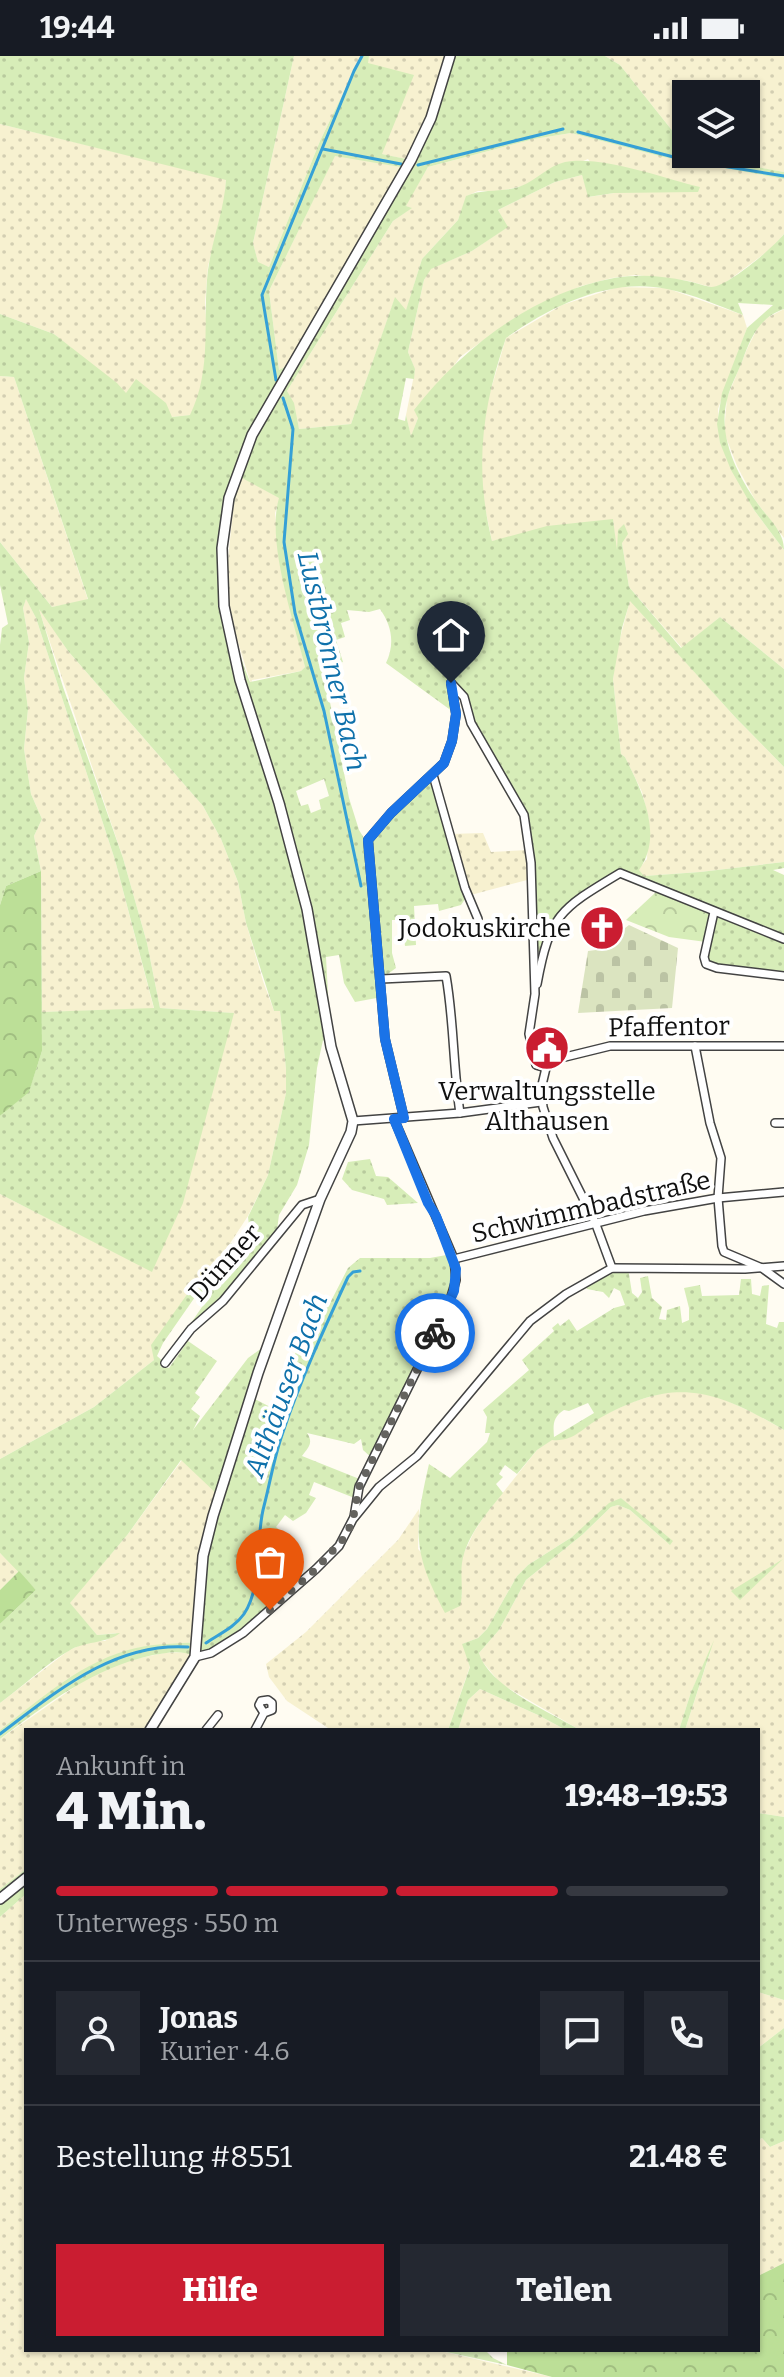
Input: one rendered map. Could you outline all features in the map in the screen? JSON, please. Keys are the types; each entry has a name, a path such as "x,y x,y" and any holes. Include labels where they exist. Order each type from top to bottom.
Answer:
{"street":[{"path":"151,1728 195,1657 206,1539 258,1373 320,1199 351,1132 353,1121 331,1047 307,909 279,803 240,680 224,606 222,548 229,498 252,435 411,160 431,118 450,56"},
{"path":"404,1118 385,1039 368,840 391,813 444,763 452,741 456,714 451,683 464,697 471,723 524,815 531,863 535,994"},
{"path":"433,775 467,896 478,919"},
{"path":"612,1268 595,1222 553,1138 541,1102 546,1068 536,1065 529,1034 544,948 554,921 578,898 620,873 784,939"},
{"path":"714,912 704,957 706,964 784,976"},
{"path":"381,979 446,976 453,1014 455,1078 460,1113"},
{"name":"Pfaffentor","path":"546,1068 553,1060 610,1046 784,1046"},
{"path":"695,1046 710,1123 721,1158 718,1198 724,1252 762,1268 784,1284"},
{"path":"353,1121 460,1113 541,1102"},
{"path":"353,1519 359,1487 452,1299 456,1280 454,1259 394,1119"},
{"name":"Schwimmbadstraße","path":"454,1259 595,1222 718,1198 784,1192"},
{"name":"Dünner","path":"165,1363 191,1329 223,1301 302,1205 320,1199"},
{"path":"195,1657 211,1653 257,1622 339,1546 353,1519 379,1487 417,1456 530,1321 566,1294 612,1268 784,1266"},
{"path":"256,1728 264,1713"},
{"path":"208,1728 218,1715"},
{"path":"0,1899 24,1880"}],"shaded area":[{"path":"294,56 361,56 320,141 269,267 258,263 253,243"},
{"path":"369,56 450,56 411,160 381,154 367,63"},
{"path":"605,56 784,56 784,172 760,168 760,80 672,80 672,130 620,65"},
{"path":"0,124 226,179 225,199 208,266 204,383 191,415 172,417 126,394 54,334 0,314"},
{"path":"571,133 672,159 672,168 724,168 784,179 784,234 772,248 714,288 689,281 635,275 612,278 581,286 516,317 460,357 418,418 411,437 406,415 415,370 408,352 424,280 430,269 472,251 507,227 498,210 555,182 582,175 589,197 614,193 588,159 522,186 500,191 478,191 467,196 458,220 422,259 406,311 395,298 351,424 299,429 287,391 393,221 411,208 405,206 428,167 534,139"},
{"path":"335,155 406,168 293,363 279,370 269,291"},
{"path":"618,287 666,288 743,315 747,328 718,409 720,443 754,510 784,550 784,669 720,617 682,648 629,587 622,543 624,524 617,556 613,520 492,541 482,493 481,450 486,406 506,338 562,305"},
{"path":"784,309 784,538 755,500 724,432 727,398 747,349 761,321"},
{"path":"0,376 14,377 88,600 52,607 0,542"},
{"path":"241,477 280,498 275,513 281,569 305,667 301,671 252,680 251,684 232,623 226,580 234,501"},
{"path":"26,598 36,618 115,860 154,1009 42,1012 41,871 34,836 42,819 31,794 24,749 28,709 24,678 29,642 23,608"},
{"path":"630,600 784,767 784,862 644,876 638,870 647,859 649,820 642,792 621,754 613,679"},
{"path":"37,604 68,651 203,806 221,839 238,882 263,981 274,1011 280,1011 286,1093 268,1175 248,1216 195,1297 187,1294 154,1360 94,1407 0,1459 0,1194 152,1271 233,1013 160,1008 147,943 123,858"},
{"path":"483,833 491,852 528,850 531,879 467,896 449,834"},
{"path":"669,1391 697,1391 721,1398 784,1430 784,1817 760,1813 760,1728 686,1728 711,1650 691,1692 680,1728 577,1728 501,1684 481,1660 479,1653 499,1630 526,1580 611,1507 618,1505 630,1510 670,1545 621,1498 572,1537 528,1565 517,1576 487,1629 478,1638 463,1644 470,1666 449,1728 328,1728 287,1701 269,1677 266,1664 306,1632 398,1540 419,1509 418,1549 462,1597 462,1557 474,1532 537,1450 552,1439 632,1402"},
{"path":"182,1460 220,1496 198,1642 137,1648 66,1680 0,1730 0,1703 68,1651 88,1641 105,1641 117,1633 97,1635 69,1603 128,1534"},
{"path":"0,1553 19,1571 0,1590"},
{"path":"189,1652 195,1657 151,1728 24,1728 24,1871 0,1889 0,1739 89,1677 126,1661 164,1653"},
{"path":"480,1689 562,1728 459,1728 468,1700"},
{"path":"24,1896 24,2352 446,2352 552,2377 0,2377 0,1917"},
{"path":"760,1993 784,2000 784,2028 760,2046"},
{"path":"760,2139 770,2147 784,2141 784,2263 760,2275"}],"green space":[{"path":"0,56 294,56 253,243 258,262 269,267 320,141 361,56 369,56 368,63 414,75 382,154 411,160 450,56 605,56 620,65 672,130 672,159 571,133 534,139 428,167 406,206 412,208 393,221 287,391 294,403 299,429 351,424 395,297 406,310 422,259 458,220 466,196 521,186 553,167 580,161 614,164 700,187 698,192 614,193 588,197 582,175 555,182 498,210 508,227 472,251 431,269 424,280 408,352 415,369 414,379 406,378 398,419 405,421 406,415 411,436 418,418 414,410 433,387 478,344 529,309 585,285 614,278 660,277 718,286 749,266 784,234 784,309 769,317 753,336 730,390 725,428 738,471 780,533 784,550 754,510 731,470 720,443 717,424 722,393 747,328 773,305 738,303 743,315 677,291 646,286 603,291 542,315 506,338 486,414 482,463 486,514 492,541 547,526 613,519 617,550 618,530 624,524 628,534 622,543 629,587 681,648 720,617 784,669 784,767 630,601 613,679 621,754 638,784 648,813 650,842 639,870 644,876 784,862 784,868 773,870 784,875 784,976 706,964 714,912 620,873 554,921 544,948 532,957 531,863 524,815 471,723 464,697 453,684 456,714 386,663 391,649 391,635 380,609 369,612 347,610 350,620 341,623 345,637 336,640 343,662 325,668 324,672 349,798 359,830 367,843 433,775 467,896 461,905 439,911 438,904 414,906 416,945 405,946 402,920 392,920 392,953 396,968 381,979 382,997 355,1002 344,983 339,955 326,957 331,1047 323,1040 309,1145 297,1185 279,1215 276,1237 223,1301 191,1329 191,1323 204,1304 197,1293 231,1243 248,1255 262,1235 249,1225 248,1217 268,1175 286,1093 280,1011 274,1011 246,923 238,882 221,839 203,806 68,651 39,609 123,858 147,943 160,1008 234,1013 183,1203 152,1272 0,1194 0,1116 29,1091 42,1051 42,1012 154,1008 115,860 36,618 26,599 23,608 29,642 24,678 28,709 24,749 31,794 42,819 34,836 41,871 6,886 0,905 0,645 2,628 8,624 0,585 0,542 52,607 88,599 14,377 0,376 0,314 54,334 126,393 136,379 166,403 172,417 190,415 202,380 208,270 226,180 0,124","holes":["335,156 406,168 293,363 279,370 269,291","242,478 279,498 276,516 279,559 305,667 301,671 250,682 234,633 227,581 229,528","324,779 329,796 319,800 321,809 311,813 308,804 301,806 296,791"]},
{"path":"724,168 760,168 784,172 784,179"},
{"path":"41,871 42,1051 29,1092 0,1116 0,905 6,886"},
{"path":"656,892 712,913 706,942 669,937 626,920"},
{"path":"629,925 678,948 672,1008 578,1013 588,951 596,950"},
{"path":"370,1159 376,1176 388,1177 418,1203 387,1205 384,1199 352,1190 342,1179 348,1162"},
{"path":"452,1254 454,1291 373,1459 363,1450 361,1439 354,1444 307,1433 310,1443 302,1456 362,1480 357,1499 314,1482 309,1495 316,1498 306,1513 293,1521 285,1515 276,1527 283,1533 285,1548 280,1565 289,1592 245,1631 221,1647 195,1657 180,1652 153,1655 111,1669 72,1688 0,1739 0,1730 48,1693 98,1661 144,1646 197,1642 201,1555 219,1496 181,1460 128,1534 70,1603 97,1635 120,1633 110,1639 72,1649 0,1703 0,1624 36,1590 0,1553 0,1459 94,1407 154,1360 151,1345 188,1293 195,1297 157,1356 165,1363 160,1367 169,1368 188,1341 217,1361 195,1393 200,1397 191,1409 200,1416 193,1430 248,1358 270,1342 251,1397 278,1411 275,1442 303,1367 297,1364 294,1357 302,1335 315,1337 322,1322 320,1314 327,1303 329,1305 348,1268 360,1258 430,1258"},
{"path":"612,1268 628,1268 632,1293 638,1298 642,1292 640,1278 648,1276 652,1298 662,1307 659,1319 666,1320 667,1310 680,1306 682,1323 689,1320 684,1288 700,1285 702,1296 739,1295 741,1279 751,1279 752,1294 760,1296 762,1286 769,1285 766,1324 777,1328 779,1322 784,1322 784,1430 715,1397 673,1393 651,1396 627,1405 572,1437 552,1440 537,1450 517,1474 505,1465 499,1474 503,1477 496,1484 503,1493 478,1525 464,1553 460,1606 445,1613 426,1573 419,1540 429,1464 450,1478 487,1442 490,1433 485,1433 487,1417 483,1410 529,1370 522,1360 554,1331 552,1328 558,1323 560,1326 569,1319 577,1331 614,1308 625,1305 620,1291 614,1288 609,1298 603,1292 587,1289 583,1284","holes":["588,1403 594,1413 554,1437 554,1421 564,1410"]},
{"path":"621,1498 673,1541 670,1545 630,1510 618,1505 611,1507 526,1580 499,1630 479,1653 485,1665 507,1688 576,1728 562,1728 480,1689 468,1700 459,1728 449,1728 470,1667 462,1644 478,1638 487,1629 517,1576 528,1565 572,1537 609,1503"},
{"path":"783,1559 740,1600 731,1591"},
{"path":"19,1571 36,1590 0,1624 0,1590"},
{"path":"714,1640 686,1728 680,1728 691,1692"},
{"path":"760,1813 784,1817 784,2000 760,1993"},
{"path":"24,1871 24,1896 0,1917 0,1889"},
{"path":"784,2028 784,2141 770,2147 760,2139 760,2046"},
{"path":"784,2263 784,2377 552,2377 507,2365 507,2352 760,2352 760,2275"},
{"path":"446,2352 487,2352 507,2365"}],"waterway":[{"name":"Lustbronner Bach","path":"276,380 262,295 362,56"},
{"path":"418,165 563,129"},
{"path":"578,132 685,160 784,176"},
{"path":"323,149 401,164"},
{"name":"Lustbronner Bach","path":"283,398 293,429 284,542 295,613 324,711 361,886"},
{"name":"Althäuser Bach","path":"206,1643 236,1623 250,1603 256,1576 261,1519 282,1435 304,1375 348,1277 360,1271"},
{"name":"Althäuser Bach","path":"0,1734 65,1687 111,1661 161,1648 188,1647"}],"way so far":[{"path":"270,1610 316,1569 346,1536 353,1519 359,1487 435,1333"}],"place":[{"name":"Jodokuskirche","path":"602,928"},
{"name":"Verwaltungsstelle Althausen","path":"547,1048"}],"route":[{"path":"435,1333 454,1291 456,1269 394,1119 404,1118 385,1039 368,840 391,813 444,763 452,741 456,714 451,683"}]}
